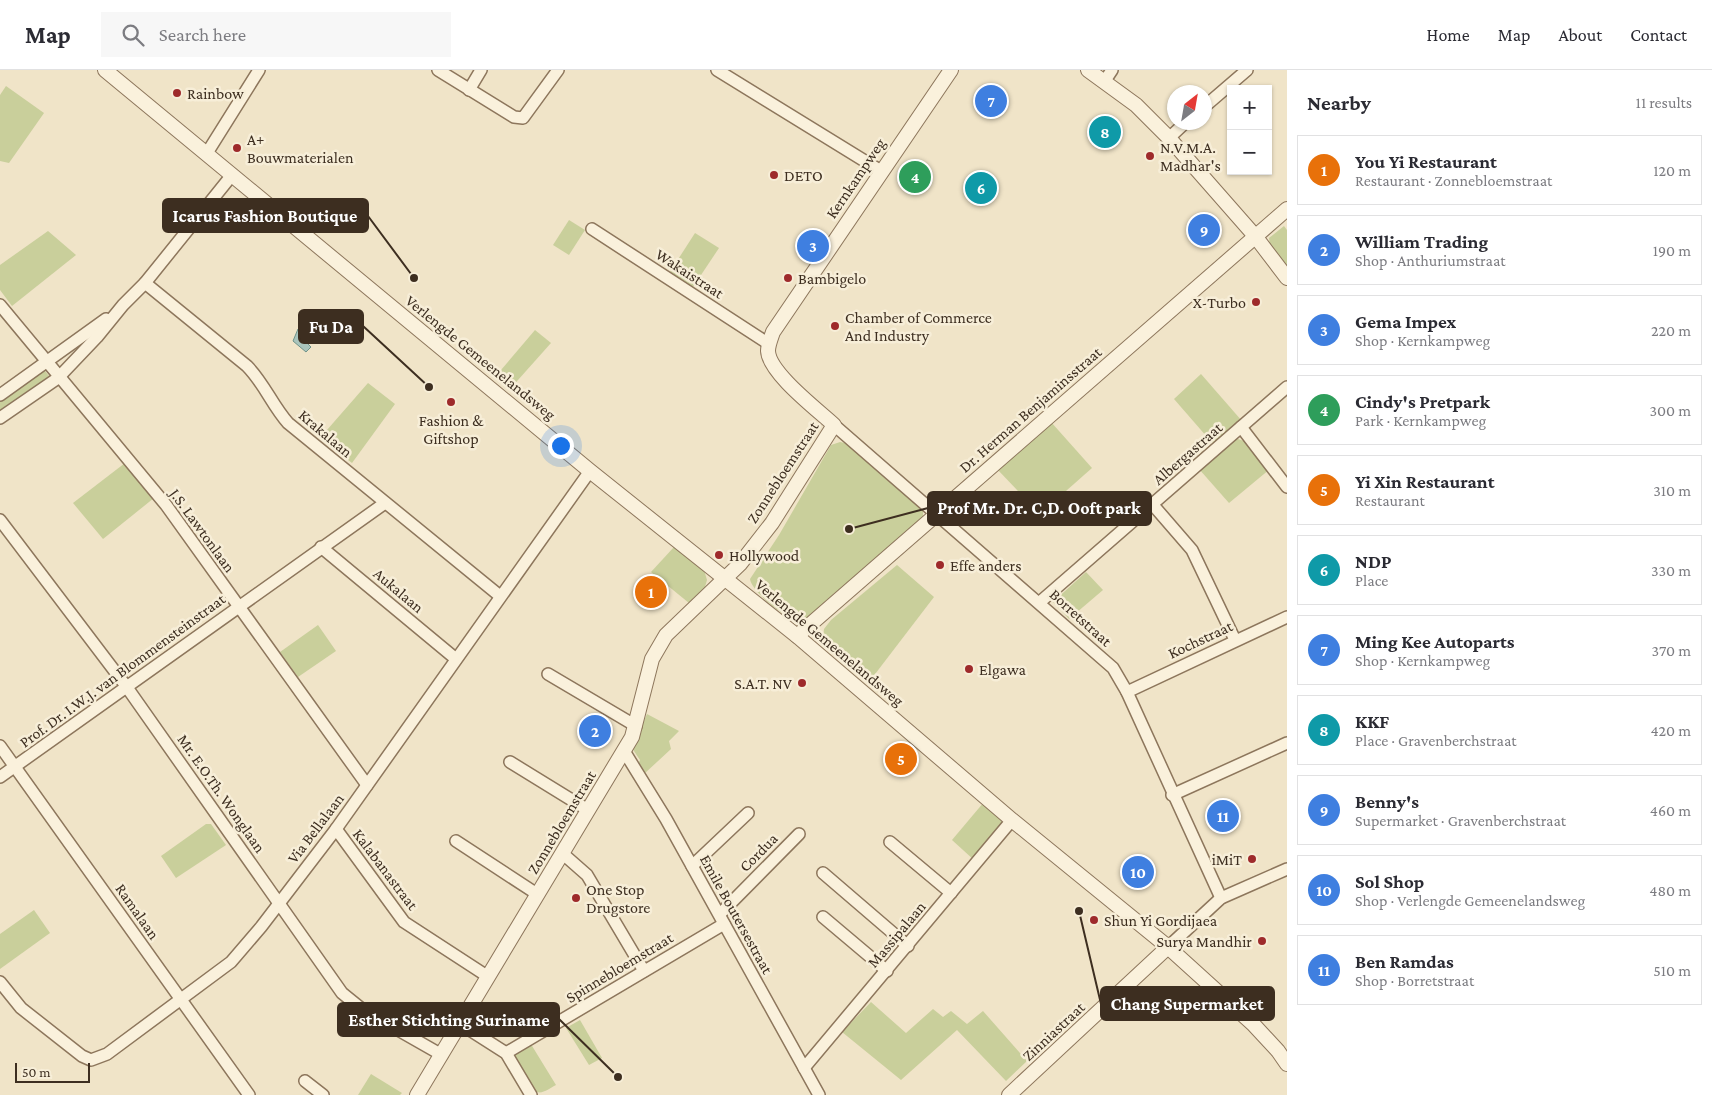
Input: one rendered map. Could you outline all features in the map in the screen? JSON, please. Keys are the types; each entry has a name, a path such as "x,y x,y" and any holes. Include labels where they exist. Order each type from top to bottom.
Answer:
{"street":[{"name":"Verlengde Gemeenelandsweg","path":"105,70 208,153 232,175 590,471 797,636 1012,820 1168,947 1253,1024 1278,1051 1287,1064"},
{"path":"208,153 259,70"},
{"path":"438,70 514,117 523,118 558,70"},
{"path":"469,90 481,70"},
{"path":"717,70 881,171"},
{"name":"Kernkampweg","path":"770,344 773,332 951,70"},
{"path":"1088,70 1108,76 1169,138 1255,236 1287,278"},
{"path":"1212,100 1247,70"},
{"path":"1169,138 1178,130"},
{"path":"0,418 58,378 145,283 232,175"},
{"name":"Dr. Herman Benjaminsstraat","path":"797,636 1287,209"},
{"name":"Wakaistraat","path":"592,229 770,344"},
{"name":"Krakalaan","path":"145,283 247,366 260,379 272,403 288,423 500,596"},
{"name":"J.S. Lawtonlaan","path":"0,305 58,378 135,466 367,785"},
{"path":"0,396 123,305"},
{"path":"770,344 768,352 778,372 834,425"},
{"name":"Albergastraat","path":"1040,602 1287,387"},
{"name":"Borretstraat","path":"834,425 1040,602 1113,668 1127,692 1172,795 1221,898"},
{"name":"Zonnebloemstraat","path":"417,1095 624,751 636,726 652,659 666,635 740,564 772,523 834,425"},
{"path":"1241,427 1287,488"},
{"name":"Via Bellalaan","path":"0,982 21,1008 82,1056 91,1060 107,1054 231,962 336,829 590,471"},
{"name":"Prof. Dr. I.W.J. van Blommensteinstraat","path":"0,777 385,503"},
{"path":"1153,505 1192,550 1235,640"},
{"name":"Mr. E.O.Th. Wonglaan","path":"0,520 126,686 342,993 351,1002 442,1055"},
{"name":"Aukalaan","path":"321,547 456,658"},
{"name":"Kochstraat","path":"1127,692 1287,617"},
{"path":"548,674 636,726"},
{"path":"1172,795 1287,743"},
{"name":"Ramalaan","path":"0,746 249,1095"},
{"name":"Emile Boutersestraat","path":"624,751 692,866 819,1095"},
{"path":"510,762 588,810"},
{"path":"692,866 748,813"},
{"name":"Massipalaan","path":"804,1068 1012,820"},
{"name":"Kalabanastraat","path":"336,829 404,922 487,976"},
{"name":"Cordua","path":"722,919 799,834"},
{"path":"456,841 537,894"},
{"path":"890,842 951,893"},
{"path":"562,853 587,875 644,971"},
{"name":"Zinniastraat","path":"1009,1095 1221,898 1287,869"},
{"path":"823,873 908,946"},
{"path":"823,918 887,971"},
{"name":"Spinnebloemstraat","path":"506,1053 644,971 722,919"},
{"path":"459,1023 506,1053 531,1095"},
{"path":"305,1081 323,1095"}],"green space":[{"path":"6,86 44,113 9,163 0,161 0,95"},
{"path":"569,220 585,230 569,255 553,245"},
{"path":"1284,226 1287,230 1287,269 1270,247 1269,238"},
{"path":"48,231 76,255 12,306 0,290 0,265"},
{"path":"695,233 719,248 691,290 668,275"},
{"path":"535,330 551,343 510,389 495,377"},
{"path":"45,371 49,376 48,378 0,414 0,402 40,372"},
{"path":"1201,374 1242,421 1214,445 1174,399"},
{"path":"368,383 395,404 352,463 320,438"},
{"path":"1051,422 1092,468 1040,514 997,469"},
{"path":"1238,439 1247,442 1270,469 1229,503 1199,469 1232,441"},
{"path":"840,442 850,444 923,509 923,519 805,623 799,622 782,613 757,592 750,579 779,535 831,445"},
{"path":"125,463 154,498 103,539 73,503"},
{"path":"674,547 704,570 707,580 705,587 689,603 651,572"},
{"path":"897,565 934,597 869,682 829,648 823,639 824,629 831,620"},
{"path":"1086,572 1103,590 1069,619 1053,602"},
{"path":"318,625 336,651 298,677 280,652"},
{"path":"647,714 679,731 669,741 671,749 644,774 638,764 640,760 632,748"},
{"path":"984,802 1007,822 974,860 952,840"},
{"path":"206,824 211,824 226,845 176,878 161,856"},
{"path":"34,910 50,933 0,969 0,934"},
{"path":"871,1002 906,1033 933,1009 943,1017 951,1011 967,1024 983,1011 1027,1061 1006,1081 957,1030 901,1080 842,1032"},
{"path":"580,1020 602,1058 589,1065 566,1028"},
{"path":"529,1041 556,1085 542,1092 537,1092 530,1086 512,1054"},
{"path":"371,1074 402,1093 400,1095 358,1095"}],"water":[{"path":"298,329 305,332 303,339 311,347 306,352 293,341"}],"place":[{"name":"Rainbow","path":"177,93"},
{"name":"Ming Kee Autoparts","path":"991,101"},
{"name":"KKF","path":"1105,132"},
{"name":"A+ Bouwmaterialen","path":"237,148"},
{"name":"N.V.M.A. Madhar's","path":"1150,156"},
{"name":"DETO","path":"774,175"},
{"name":"Cindy's Pretpark","path":"915,177"},
{"name":"NDP","path":"981,188"},
{"name":"Benny's","path":"1204,230"},
{"name":"Gema Impex","path":"813,246"},
{"name":"Icarus Fashion Boutique","path":"414,278"},
{"name":"Bambigelo","path":"788,278"},
{"name":"X-Turbo","path":"1256,302"},
{"name":"Chamber of Commerce And Industry","path":"835,326"},
{"name":"Fu Da","path":"429,387"},
{"name":"Fashion & Giftshop","path":"451,402"},
{"name":"Prof Mr. Dr. C,D. Ooft park","path":"849,529"},
{"name":"Hollywood","path":"719,555"},
{"name":"Effe anders","path":"940,565"},
{"name":"You Yi Restaurant","path":"651,592"},
{"name":"Elgawa","path":"969,669"},
{"name":"S.A.T. NV","path":"802,683"},
{"name":"William Trading","path":"595,731"},
{"name":"Yi Xin Restaurant","path":"901,759"},
{"name":"Ben Ramdas","path":"1223,816"},
{"name":"iMiT","path":"1252,859"},
{"name":"Sol Shop","path":"1138,872"},
{"name":"One Stop Drugstore","path":"576,898"},
{"name":"Chang Supermarket","path":"1079,911"},
{"name":"Shun Yi Gordijaea","path":"1094,920"},
{"name":"Surya Mandhir","path":"1262,941"},
{"name":"Esther Stichting Suriname","path":"618,1077"}]}
